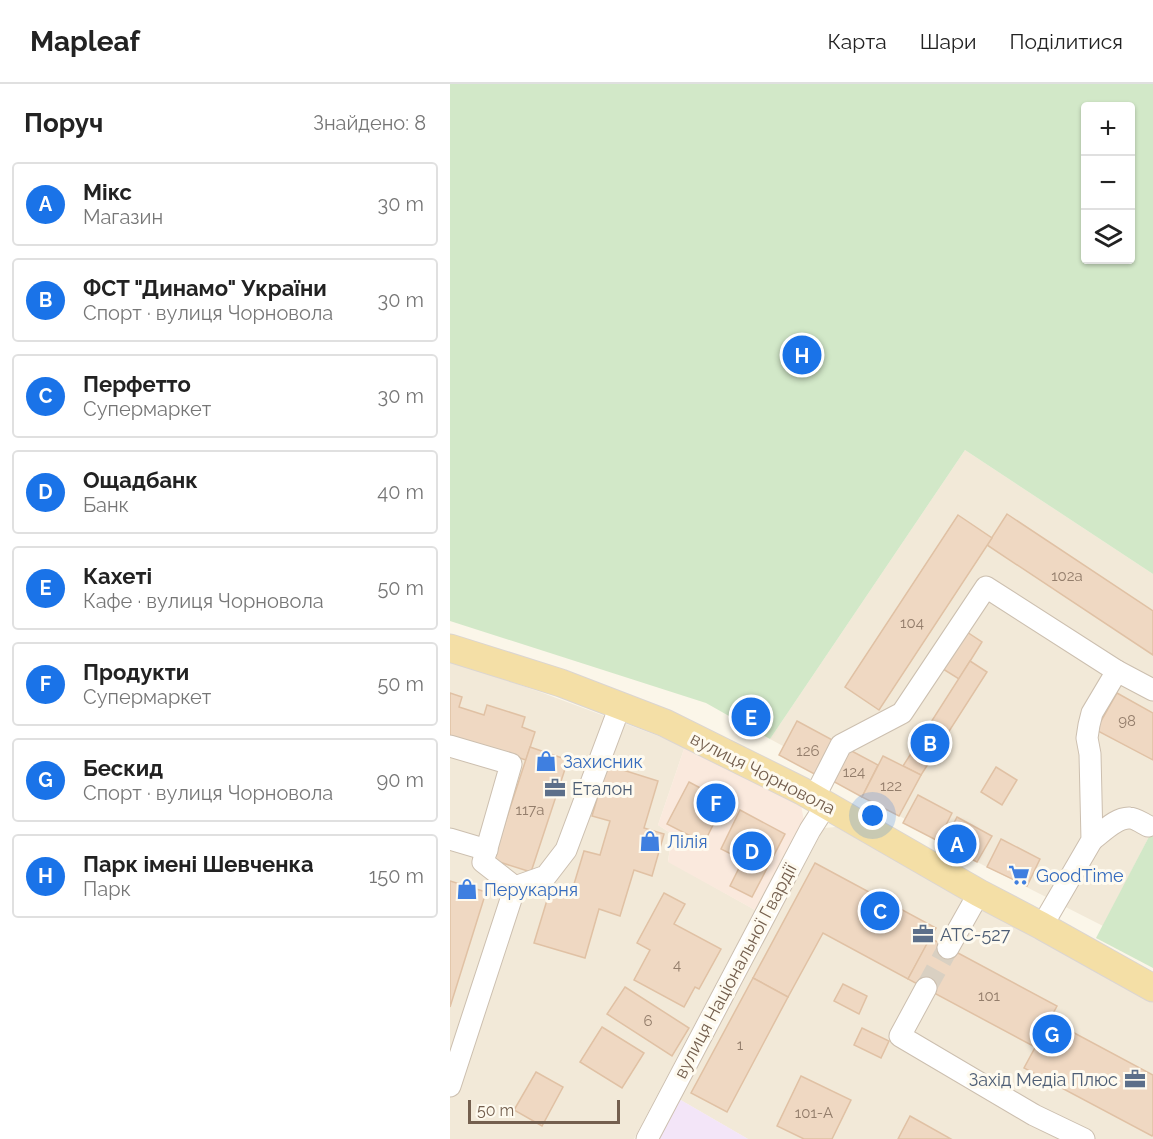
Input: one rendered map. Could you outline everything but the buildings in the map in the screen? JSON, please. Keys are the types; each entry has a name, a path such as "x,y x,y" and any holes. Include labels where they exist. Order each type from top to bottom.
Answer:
{"main road":[{"name":"вулиця Чорновола","path":"450,648 561,683 665,723 820,802 979,893 1153,988"}],"street":[{"name":"вулиця Національної Гвардії","path":"647,1139 810,830 841,745 902,713 986,587 1117,670"},
{"path":"1092,840 1087,738 1092,713 1117,670 1153,690"},
{"path":"515,887 546,876 566,850 620,706"},
{"path":"450,746 511,764 483,862 515,887"},
{"path":"1042,926 1092,840 1123,819 1131,818 1148,826"},
{"path":"450,838 487,850"},
{"path":"450,1086 515,887"},
{"path":"948,948 979,893"},
{"path":"926,988 900,1036 1034,1115 1084,1139"}],"shaded area":[{"path":"965,450 1153,574 1153,829 1103,926 903,823 905,819 779,755 783,746 770,739"},
{"path":"450,661 685,746 658,825 672,834 668,861 755,910 634,1139 450,1139"},
{"path":"685,746 801,805 804,821 755,910 668,862 672,834 658,825"},
{"path":"836,827 1153,1002 1153,1139 748,1139 679,1099 824,828"},
{"path":"679,1099 748,1139 657,1139"}],"green space":[{"path":"450,84 1153,84 1153,574 965,450 770,739 706,703 450,621"},
{"path":"1153,829 1153,968 1096,938"}],"tunnel":[{"path":"926,988 948,948"}],"place":[{"name":"Парк імені Шевченка","path":"802,355"},
{"name":"Кахеті","path":"751,717"},
{"name":"ФСТ \"Динамо\" України","path":"930,743"},
{"name":"Захисник","path":"546,761"},
{"name":"Еталон","path":"555,788"},
{"name":"Продукти","path":"716,803"},
{"name":"Лілія","path":"650,841"},
{"name":"Мікс","path":"957,844"},
{"name":"Ощадбанк","path":"752,851"},
{"name":"GoodTime","path":"1019,875"},
{"name":"Перукарня","path":"467,889"},
{"name":"Перфетто","path":"880,911"},
{"name":"АТС-527","path":"923,934"},
{"name":"Бескид","path":"1052,1034"},
{"name":"Захід Медіа Плюс","path":"1135,1079"}]}
